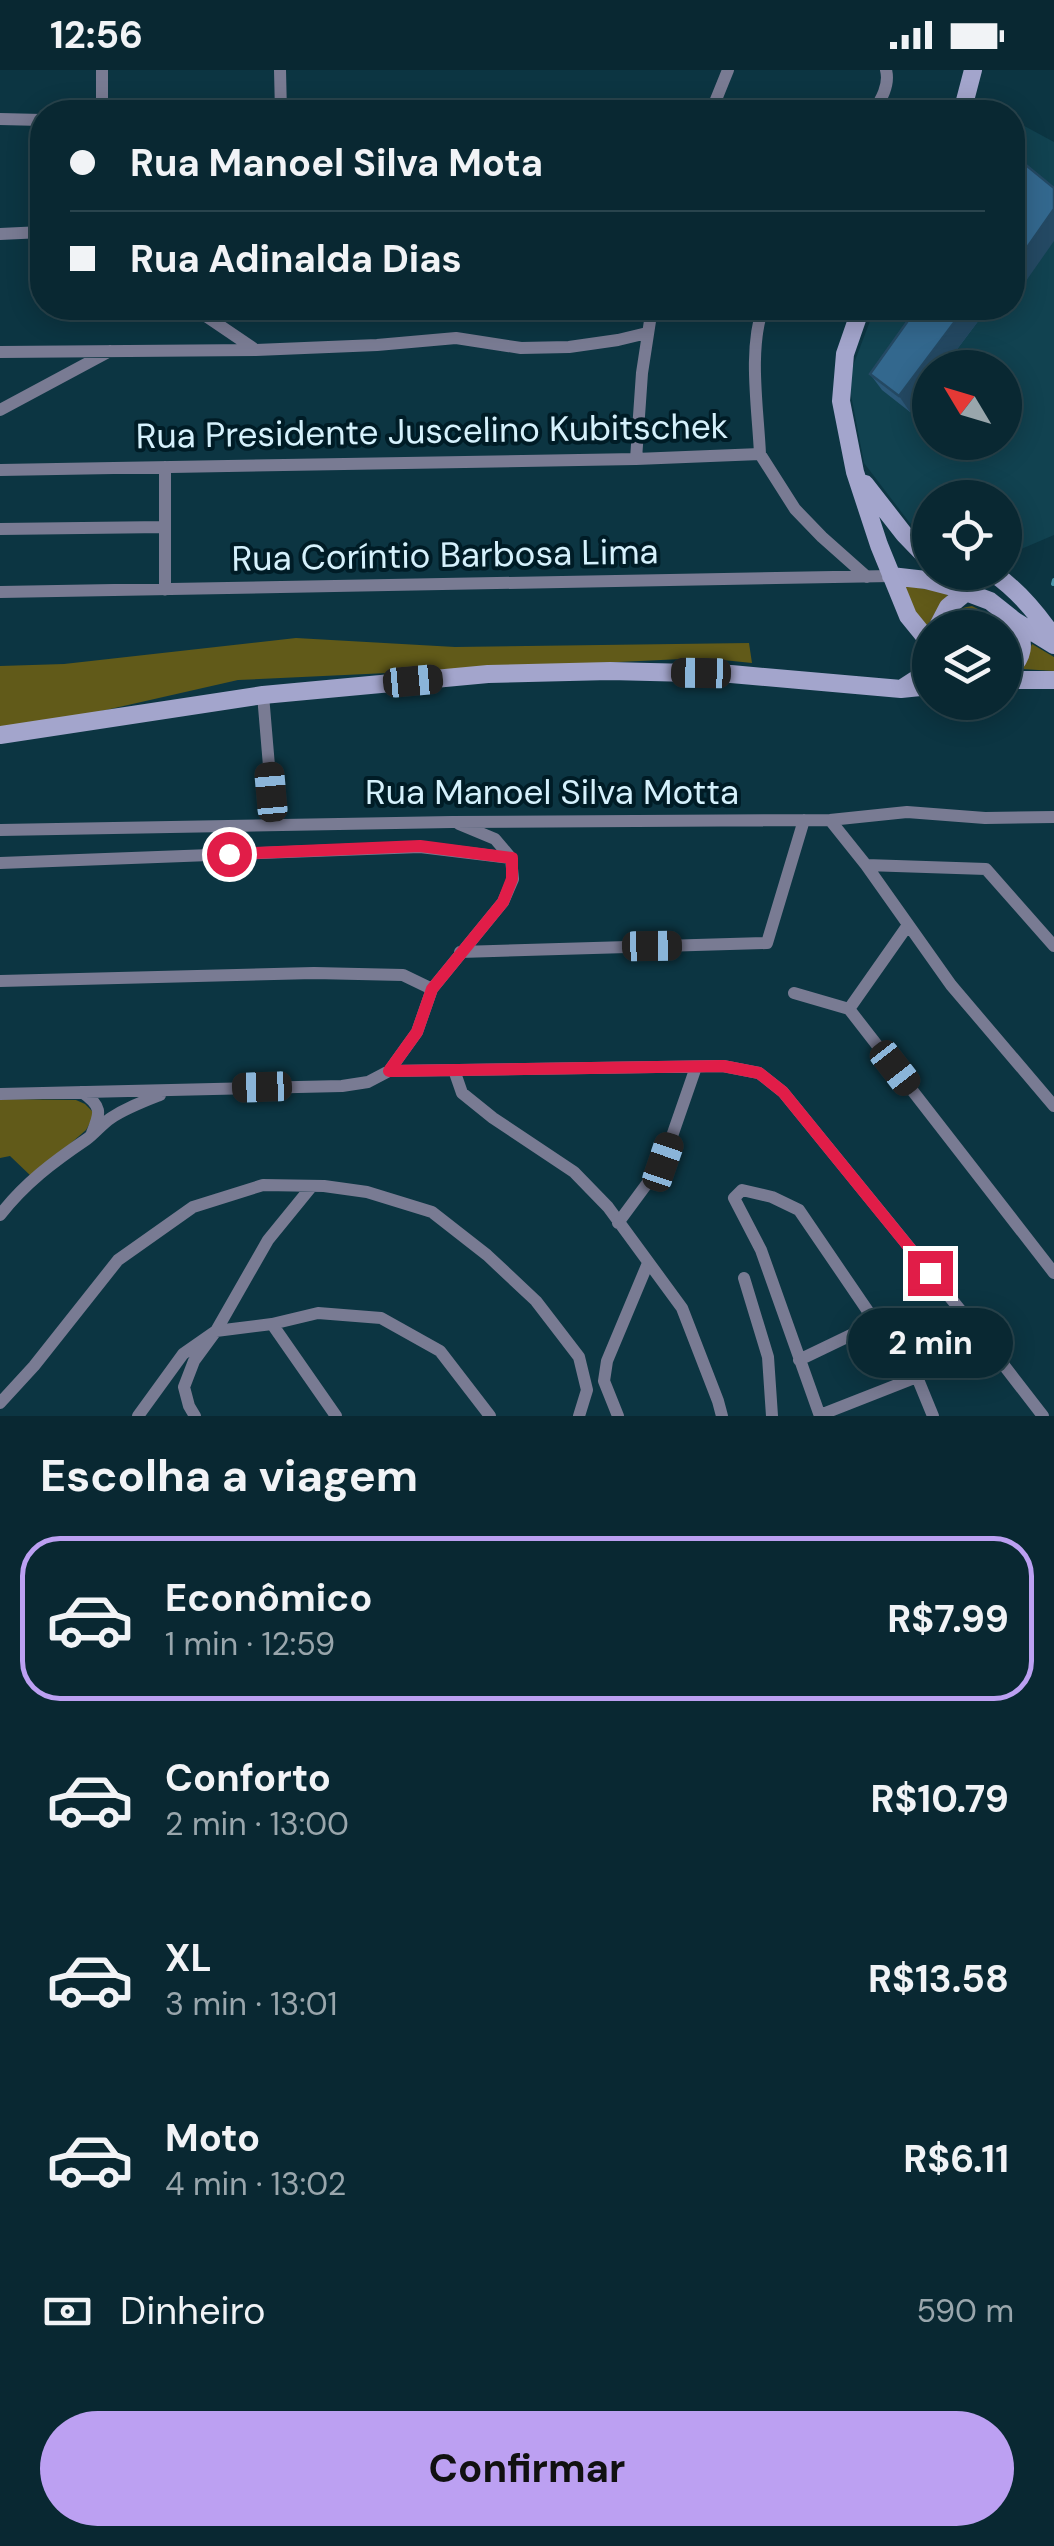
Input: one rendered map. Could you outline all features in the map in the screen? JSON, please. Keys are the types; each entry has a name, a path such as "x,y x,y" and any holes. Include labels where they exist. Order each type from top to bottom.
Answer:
{"main road":[{"path":"965,100 973,70"},
{"path":"857,320 846,354 841,402 856,472 891,576 912,621"},
{"path":"856,472 912,542"},
{"path":"891,576 926,580 962,591 990,601 1001,610"},
{"path":"1014,590 1054,638"},
{"path":"946,610 962,591"},
{"path":"1022,625 1054,646"},
{"path":"0,735 263,695 488,674 731,674 912,688"},
{"path":"1022,678 1054,680"},
{"path":"901,689 912,682"}],"street":[{"path":"102,70 102,100"},
{"path":"280,70 281,100"},
{"path":"716,100 728,70"},
{"path":"881,100 888,78 886,70"},
{"path":"0,118 30,119"},
{"path":"0,234 30,233"},
{"path":"212,320 256,350"},
{"path":"636,459 650,320"},
{"path":"759,320 756,350 760,454"},
{"path":"0,352 256,350 456,338 521,348 618,340 647,333"},
{"path":"0,410 112,350"},
{"name":"Rua Presidente Juscelino Kubitschek","path":"0,470 760,454 795,509 867,577"},
{"path":"165,467 165,590"},
{"path":"0,528 165,527"},
{"name":"Rua Coríntio Barbosa Lima","path":"0,592 891,576"},
{"path":"263,695 274,824"},
{"name":"Rua Manoel Silva Motta","path":"0,830 830,820 907,812 1054,818"},
{"path":"460,952 766,943 804,820"},
{"path":"830,820 951,986 1054,1106"},
{"path":"0,1094 342,1086 368,1082 389,1071 417,1032 432,989 503,902 512,879 512,858 496,839 452,822"},
{"path":"0,863 420,846 512,858"},
{"path":"866,865 986,868 1054,946"},
{"path":"849,1009 908,925"},
{"path":"0,981 404,974 432,989"},
{"path":"794,992 849,1009 1054,1273"},
{"path":"389,1071 723,1066 759,1073 783,1092 1043,1416"},
{"path":"618,1222 663,1162 696,1067"},
{"path":"454,1070 462,1093 574,1172 608,1208 682,1308 724,1415"},
{"path":"0,1216 20,1190 107,1121 128,1107 170,1091"},
{"path":"82,1092 95,1102 99,1113 91,1136"},
{"path":"0,1403 118,1260 193,1207 263,1184 367,1192 432,1212 487,1255 536,1301 579,1357 587,1390 580,1416"},
{"path":"196,1416 184,1387 194,1361 216,1331 268,1240 312,1186"},
{"path":"934,1416 917,1376 876,1324 799,1210 772,1197 742,1190 734,1198 761,1250 820,1416 917,1376 979,1333"},
{"path":"618,1416 604,1381 607,1361 648,1264"},
{"path":"744,1278 768,1358 772,1416"},
{"path":"138,1416 182,1354 216,1331 318,1313 381,1318 440,1350 490,1416"},
{"path":"272,1324 336,1416"},
{"path":"799,1360 876,1324"}],"shaded area":[{"path":"1025,126 1054,142 1054,535 1022,549 1022,480 912,480 912,525 864,463 848,379 870,320 1025,320"},
{"path":"901,585 912,590 949,593 939,610 913,610"},
{"path":"296,638 455,647 749,643 752,663 703,658 238,680 0,731 0,666 64,664"},
{"path":"1032,644 1054,657 1054,671 1022,669"},
{"path":"0,1099 76,1100 95,1114 86,1130 32,1177 10,1156 0,1158"}],"building":[{"path":"1025,164 1054,188 1054,209 1025,250"},
{"path":"908,320 956,320 934,350 912,350 912,379 899,396 870,374"}],"waterway":[{"path":"1053,584 1054,580"}],"route":[{"path":"229,854 420,846 512,858 512,879 503,902 432,989 417,1032 389,1071 723,1066 759,1073 783,1092 930,1273"}]}
